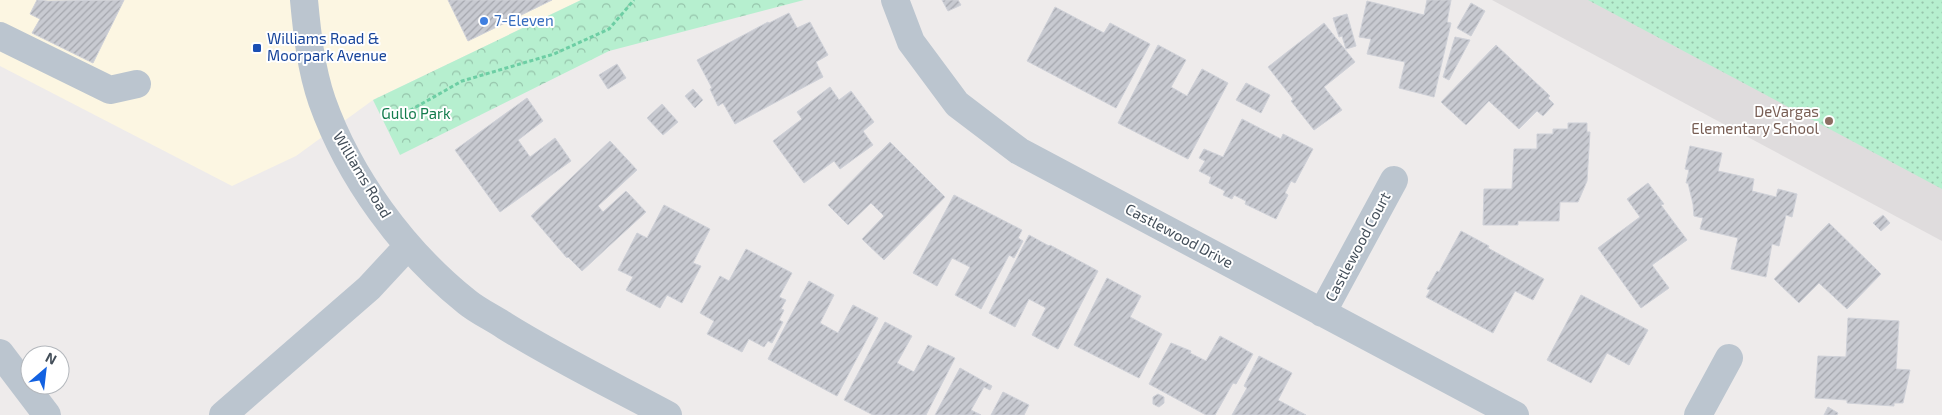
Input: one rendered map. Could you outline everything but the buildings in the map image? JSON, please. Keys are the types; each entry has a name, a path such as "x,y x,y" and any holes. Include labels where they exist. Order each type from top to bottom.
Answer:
{"street":[{"name":"Williams Road","path":"304,0 308,37 322,100 343,149 376,205 415,255 467,302 530,342 668,415"},
{"name":"Castlewood Drive","path":"895,0 911,42 957,104 1019,151 1322,314 1515,415"},
{"path":"0,36 110,90 137,84"},
{"name":"Castlewood Court","path":"1322,314 1394,180"},
{"path":"223,415 369,288 408,246"},
{"path":"0,354 47,415"},
{"path":"1698,415 1729,358"}],"path":[{"path":"393,120 462,81 554,54 609,29 634,0"}],"shaded area":[{"path":"0,0 581,0 373,100 296,156 232,186 0,66"},
{"name":"DeVargas Elementary School","path":"1492,0 1942,0 1942,241"}],"green space":[{"name":"Gullo Park","path":"581,0 804,0 609,51 400,155 373,100"},
{"name":"DeVargas Elementary School","path":"1588,0 1942,0 1942,189"}],"place":[{"name":"7-Eleven","path":"484,21"},
{"name":"Williams Road & Moorpark Avenue","path":"257,48"},
{"name":"DeVargas Elementary School","path":"1829,121"}]}
